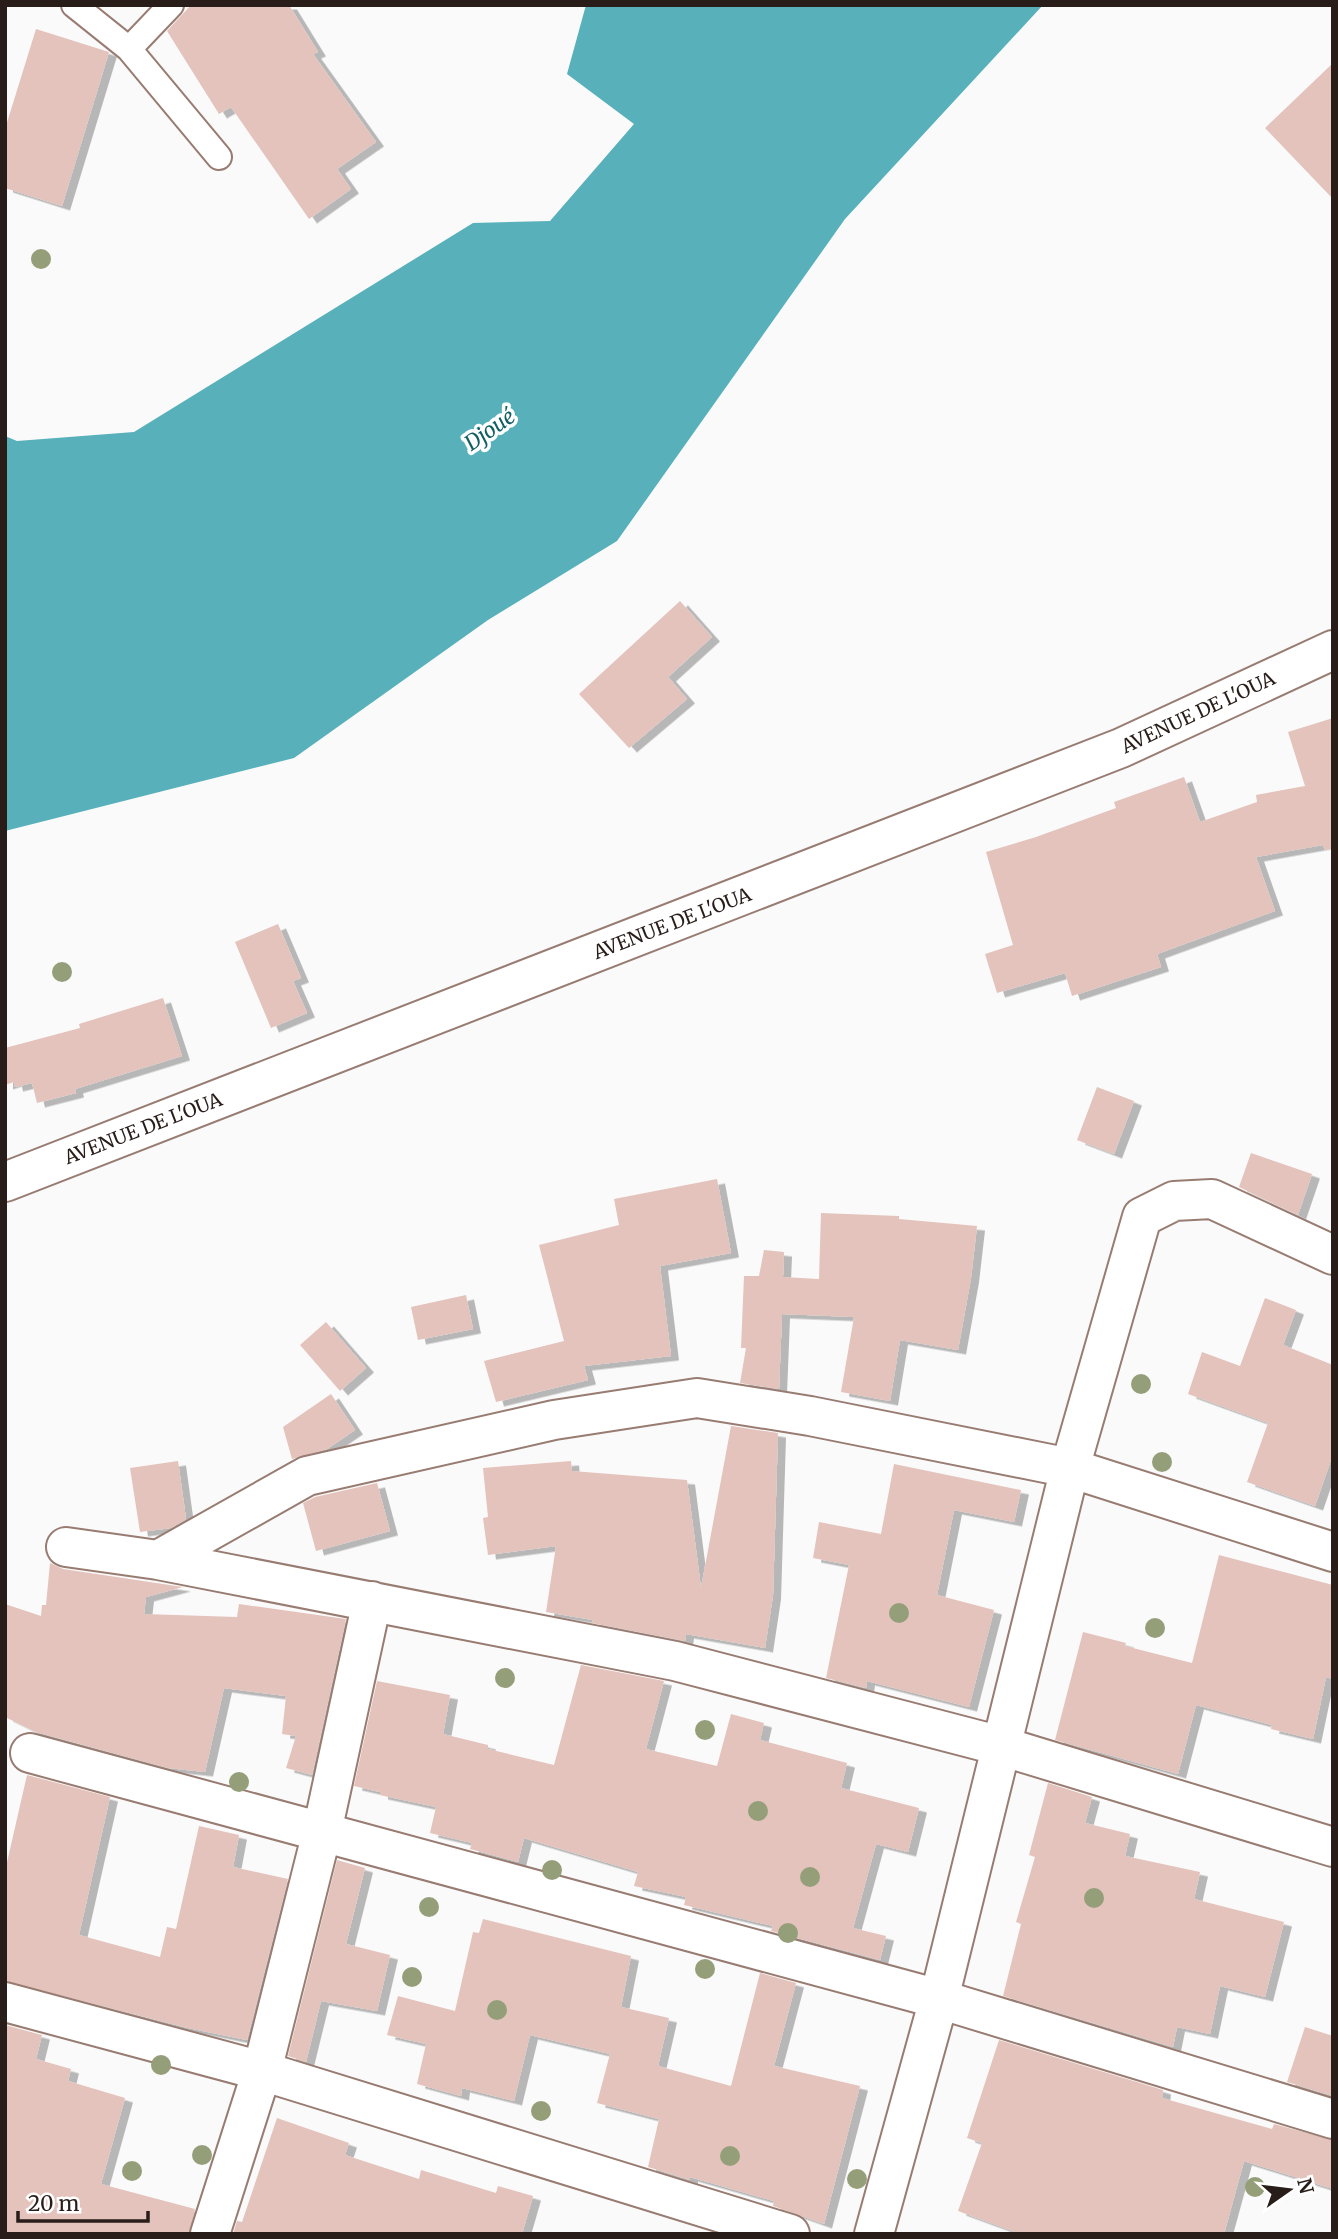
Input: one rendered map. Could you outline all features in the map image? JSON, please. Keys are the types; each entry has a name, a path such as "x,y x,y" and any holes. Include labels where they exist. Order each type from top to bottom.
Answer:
{"street":[{"name":"AVENUE DE L'OUA","path":"5,1182 1121,748 1333,650"},
{"path":"874,2234 939,1999 1070,1468 1142,1217 1174,1201 1212,1199 1333,1255"},
{"path":"158,1560 307,1476 554,1420 697,1398 810,1416 1070,1468 1333,1552"},
{"path":"66,1547 158,1560 675,1661 1001,1746 1333,1847"},
{"path":"210,2234 262,2071 322,1832 372,1601"},
{"path":"30,1753 939,1999 1333,2119"},
{"path":"5,2002 262,2071 790,2234"}],"lane":[{"path":"74,5 129,49 219,157"},
{"path":"129,49 171,5"}],"water":[{"name":"Djoué","path":"586,5 1043,5 845,219 617,541 488,620 294,758 5,831 5,436 17,441 134,432 473,223 550,221 634,124 567,74"}],"building":[{"path":"191,5 289,5 318,52 313,54 376,142 337,169 351,189 309,219 231,107 219,114 167,31"},
{"path":"36,29 109,52 62,206 5,188 5,129"},
{"path":"1333,63 1333,199 1265,128"},
{"path":"680,601 712,637 668,677 687,699 629,748 579,694"},
{"path":"1333,718 1333,849 1325,850 1323,845 1256,857 1275,911 1157,954 1161,967 1072,996 1065,973 997,993 985,954 1013,945 986,852 1116,808 1114,802 1184,777 1200,822 1257,802 1256,795 1305,786 1288,732"},
{"path":"278,924 301,978 293,981 307,1013 271,1028 235,942"},
{"path":"163,998 182,1056 75,1089 76,1093 37,1103 32,1083 15,1087 14,1082 5,1085 5,1048 80,1028 79,1024"},
{"path":"1097,1087 1134,1101 1114,1154 1077,1140"},
{"path":"1251,1153 1312,1174 1298,1215 1239,1187"},
{"path":"717,1179 731,1253 660,1266 671,1356 584,1366 588,1380 496,1402 484,1361 564,1341 539,1245 619,1225 614,1199"},
{"path":"821,1213 899,1216 899,1219 977,1226 958,1350 900,1340 890,1401 841,1392 854,1317 782,1314 779,1389 740,1383 746,1348 741,1348 744,1276 759,1276 764,1250 784,1252 783,1277 819,1279"},
{"path":"466,1295 473,1329 418,1340 411,1307"},
{"path":"1265,1298 1296,1310 1283,1345 1333,1365 1333,1454 1315,1506 1247,1482 1268,1423 1188,1394 1202,1352 1240,1366"},
{"path":"326,1322 366,1368 340,1391 300,1345"},
{"path":"331,1394 355,1430 327,1449 292,1459 283,1427"},
{"path":"731,1426 778,1433 773,1595 765,1648 686,1634 685,1641 546,1612 556,1546 488,1555 483,1518 488,1517 483,1468 571,1461 572,1471 687,1480 701,1588"},
{"path":"178,1461 186,1519 171,1528 140,1532 130,1468"},
{"path":"894,1464 1021,1490 1014,1522 954,1510 937,1595 994,1610 969,1707 867,1681 866,1688 826,1678 849,1565 813,1558 819,1522 881,1534"},
{"path":"377,1483 390,1531 316,1551 303,1503 315,1497"},
{"path":"1219,1555 1333,1585 1333,1679 1326,1677 1313,1739 1271,1729 1272,1725 1196,1705 1178,1774 1055,1740 1083,1632 1192,1663"},
{"path":"50,1563 63,1569 183,1587 146,1597 144,1614 237,1617 239,1604 346,1619 312,1775 286,1768 296,1736 282,1734 286,1696 224,1688 205,1772 168,1768 36,1732 5,1717 5,1604 41,1616 42,1605 46,1605"},
{"path":"581,1665 664,1681 646,1749 717,1766 731,1714 764,1723 760,1740 847,1763 841,1788 919,1808 908,1852 876,1844 853,1928 886,1936 880,1960 771,1931 773,1926 684,1905 686,1897 634,1886 638,1872 524,1838 518,1862 470,1849 472,1843 430,1833 436,1807 380,1795 380,1792 354,1786 377,1681 450,1695 443,1734 488,1745 488,1749 554,1765"},
{"path":"27,1775 110,1797 79,1935 160,1957 167,1927 176,1929 199,1826 239,1835 233,1867 288,1879 247,2040 188,2028 5,1981 5,1871"},
{"path":"1048,1783 1092,1797 1085,1823 1130,1834 1125,1856 1200,1872 1194,1899 1284,1922 1265,1997 1220,1986 1210,2034 1177,2027 1173,2047 1003,1996 1021,1924 1016,1922 1035,1857 1029,1855"},
{"path":"337,1860 365,1868 346,1944 390,1955 377,2011 321,2001 306,2062 288,2056"},
{"path":"483,1919 631,1956 621,2007 669,2018 658,2066 731,2086 760,1973 796,1983 774,2066 860,2086 824,2224 773,2206 774,2201 648,2167 659,2119 597,2103 610,2054 530,2035 514,2101 462,2088 461,2096 417,2084 426,2044 387,2035 398,1996 455,2011 473,1932 479,1933"},
{"path":"5,2025 42,2035 36,2059 71,2069 68,2081 125,2098 101,2184 195,2209 189,2234 5,2234"},
{"path":"1305,2027 1333,2036 1333,2096 1287,2082"},
{"path":"999,2040 1163,2090 1162,2098 1272,2129 1274,2124 1333,2140 1333,2189 1244,2161 1224,2234 1021,2234 958,2211 982,2143 967,2138"},
{"path":"277,2118 349,2143 345,2155 419,2179 421,2170 496,2193 498,2186 533,2196 522,2234 233,2234 237,2221 242,2222"}]}
